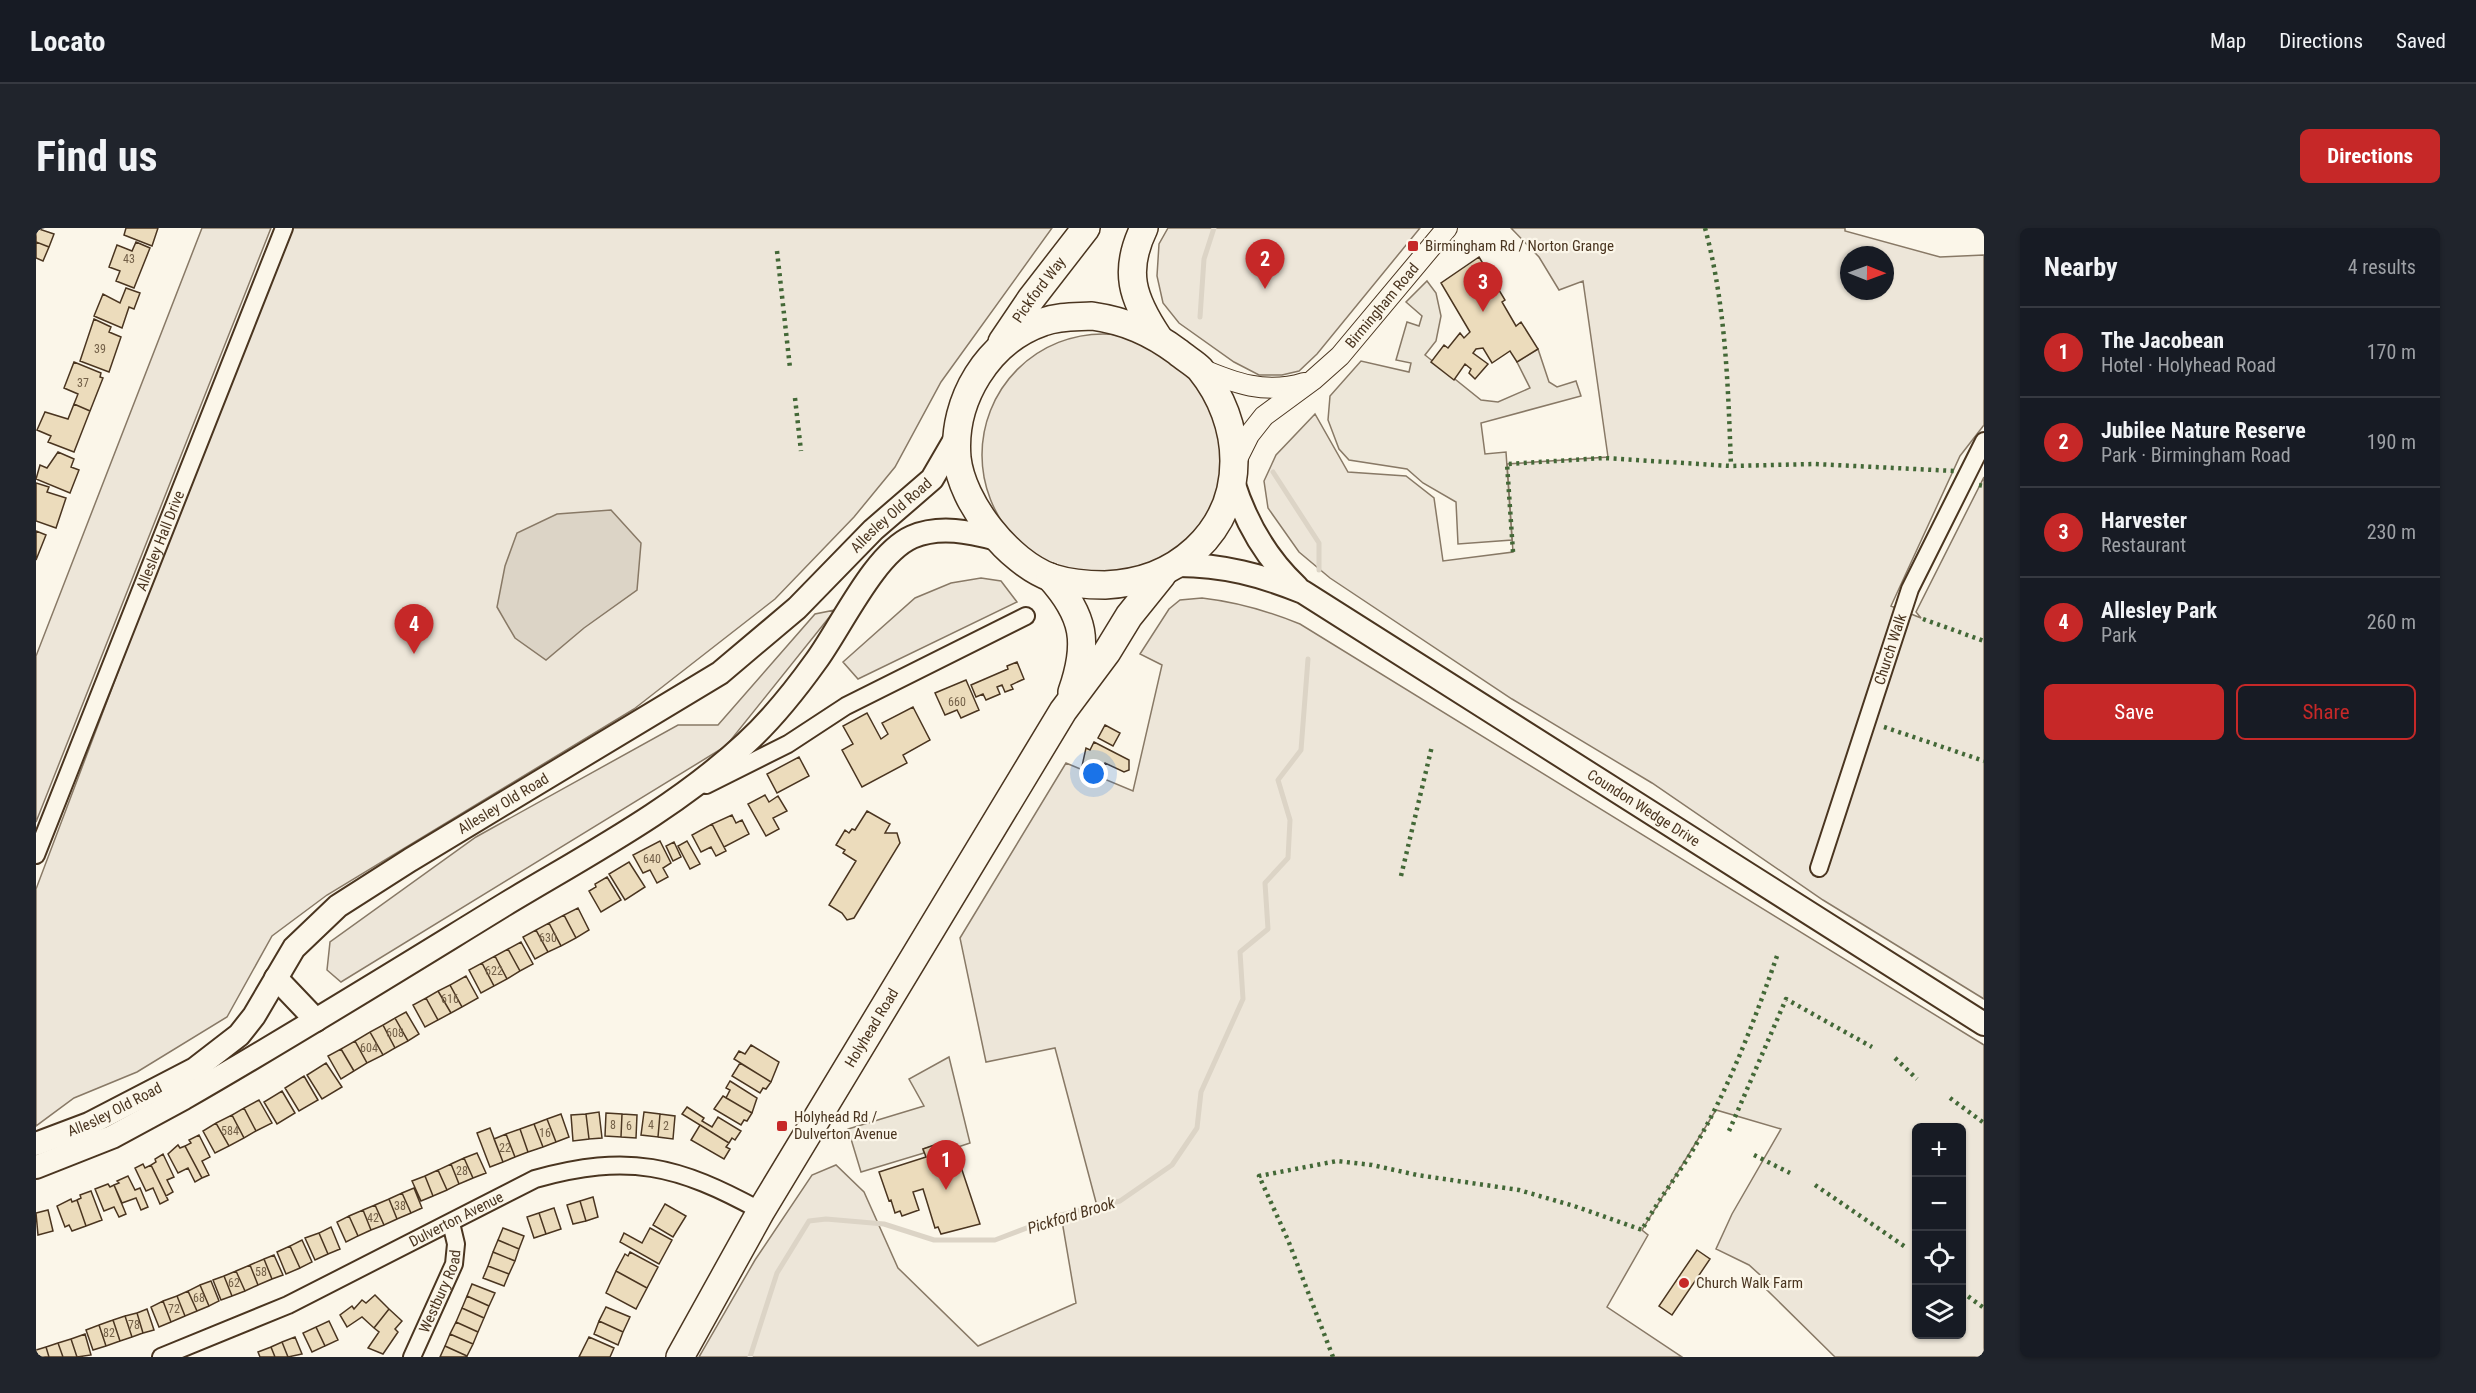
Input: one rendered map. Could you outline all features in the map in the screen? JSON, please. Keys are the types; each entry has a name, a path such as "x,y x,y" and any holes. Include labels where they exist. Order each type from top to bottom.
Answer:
{"highway":[{"name":"Pickford Way","path":"995,352 1031,299 1086,228"},
{"path":"1144,228 1133,251 1131,271 1136,298 1158,337"},
{"path":"1170,570 1106,585 1079,584 1050,577 1023,560 997,539 966,489 958,460 957,436 962,411 971,386 982,367 995,352 1021,332 1043,322 1066,316 1113,319 1136,326 1158,337 1199,368 1219,400 1227,420 1234,474"},
{"name":"Holyhead Road","path":"680,1357 761,1211 1069,702 1107,652 1129,616 1170,570 1219,524 1228,502 1234,474"},
{"name":"Holyhead Road","path":"1050,577 1071,600 1080,622 1081,653 1069,702"}],"main road":[{"name":"Allesley Old Road","path":"36,1144 88,1124 195,1069 239,1035 294,948 338,906 720,673 797,608 865,538 932,479 957,436"},
{"name":"Coundon Wedge Drive","path":"1234,474 1240,507 1257,538 1269,556 1303,592"},
{"name":"Allesley Old Road","path":"36,1167 122,1131 184,1098 668,805 748,741 782,705 817,661 884,559 911,537 941,530 973,532 997,539"},
{"name":"Coundon Wedge Drive","path":"1170,570 1232,568 1303,592 1984,1024"},
{"path":"276,978 316,1020"}],"street":[{"name":"Allesley Hall Drive","path":"36,855 284,228"},
{"name":"Birmingham Road","path":"1234,474 1249,435 1263,416 1313,380 1340,356 1447,228"},
{"name":"Birmingham Road","path":"1199,368 1225,379 1265,389 1290,387 1313,380"},
{"name":"Church Walk","path":"1819,868 1910,589 1984,441"},
{"name":"Allesley Old Road","path":"668,805 788,744 846,706 1026,616"},
{"name":"Dulverton Avenue","path":"161,1357 288,1305 535,1179 580,1167 620,1164 662,1169 688,1176 761,1211"},
{"name":"Westbury Road","path":"412,1357 454,1264 456,1244 451,1223"}],"shaded area":[{"path":"202,228 271,228 36,822 36,656"},
{"path":"293,228 1052,228 941,382 895,467 854,517 775,599 634,709 327,895 272,936 227,1017 137,1072 74,1098 36,1126 36,889 157,569"},
{"path":"1168,228 1420,228 1317,354 1299,371 1282,375 1259,375 1234,362 1179,323 1163,303 1157,276 1159,244"},
{"path":"1511,228 1845,228 1845,231 1940,257 1984,255 1984,425 1960,456 1891,606 1921,618 1916,612 1984,477 1984,999 1823,900 1652,783 1512,699 1330,578 1299,552 1268,508 1264,481 1276,455 1315,414 1348,472 1406,476 1434,498 1443,561 1513,552 1507,464 1608,457 1583,281 1559,290 1539,257"},
{"path":"1427,281 1436,293 1441,316 1436,341 1425,355 1481,400 1498,402 1530,388 1517,362 1538,349 1549,382 1557,387 1576,381 1581,396 1481,423 1485,454 1506,452 1512,540 1458,544 1456,502 1423,483 1407,469 1349,460 1339,449 1328,420 1330,396 1361,361 1409,372 1411,363 1396,360 1407,322 1419,326 1422,316 1406,302"},
{"path":"1091,334 1115,334 1138,339 1160,348 1189,369 1204,388 1215,409 1222,431 1224,455 1222,479 1215,501 1204,522 1189,541 1160,562 1138,571 1115,576 1091,576 1068,571 1046,562 1026,549 1009,532 996,512 987,490 982,467 982,443 987,420 996,398 1009,378 1026,361 1046,348 1068,339"},
{"path":"611,510 641,543 637,590 584,628 546,660 515,638 497,607 505,566 517,533 557,514"},
{"path":"981,578 1001,581 1017,602 858,679 843,662 915,598 951,583"},
{"path":"1202,598 1264,611 1300,624 1984,1045 1984,1357 1835,1357 1766,1289 1769,1283 1749,1265 1716,1249 1732,1214 1781,1129 1716,1110 1642,1230 1648,1235 1607,1307 1682,1357 699,1357 755,1260 812,1175 836,1165 864,1192 898,1268 978,1346 1076,1303 1061,1215 1097,1206 1055,1048 986,1062 960,938 1066,763 1133,791 1162,665 1140,654 1169,609 1180,600"},
{"path":"835,610 726,746 341,982 327,970 330,942 476,837 678,725 718,725 815,614"},
{"path":"949,1057 970,1143 943,1152 940,1144 923,1149 924,1153 861,1172 848,1129 924,1106 909,1079"}],"building":[{"path":"36,228 54,234 49,247 36,242"},
{"path":"126,228 158,228 152,246 124,235"},
{"path":"36,242 49,247 43,261 36,258"},
{"path":"136,242 150,248 134,288 116,281 120,271 109,267 117,245 132,251"},
{"path":"1479,257 1505,300 1502,302 1516,326 1521,322 1538,349 1517,362 1510,351 1492,363 1483,348 1476,349 1473,353 1488,364 1475,379 1469,373 1471,369 1465,364 1454,380 1431,362 1444,345 1448,348 1460,333 1464,338 1470,332 1441,283"},
{"path":"126,288 140,293 134,309 129,307 122,328 94,316 103,294 120,303"},
{"path":"94,319 111,327 109,332 121,337 109,372 80,361"},
{"path":"74,362 101,373 100,377 103,378 90,411 74,404 78,394 64,388"},
{"path":"74,404 90,411 74,452 48,442 51,436 37,430 45,412 68,419"},
{"path":"58,452 74,459 71,467 79,470 70,493 36,479 40,465 47,468"},
{"path":"36,483 49,487 47,492 66,498 56,528 36,521"},
{"path":"36,531 46,535 36,560"},
{"path":"1017,662 1024,679 1011,685 1013,689 1005,692 1002,685 997,687 1000,694 986,700 983,694 976,697 971,685 1008,669 1007,666"},
{"path":"966,680 979,710 961,718 957,710 945,715 935,693"},
{"path":"913,707 930,740 903,755 907,763 862,787 842,750 853,744 843,726 867,713 881,739 888,734 882,723"},
{"path":"1105,725 1120,733 1113,746 1098,738"},
{"path":"1094,742 1129,760 1129,770 1124,772 1105,763 1099,775 1082,766 1086,748 1090,750"},
{"path":"799,757 809,776 777,793 767,774"},
{"path":"765,795 769,802 778,796 787,811 773,818 779,829 766,836 748,804"},
{"path":"867,811 890,824 885,833 897,833 900,843 854,918 847,920 842,913 829,905 856,861 843,853 845,850 836,845 845,830 849,833 852,829 855,830"},
{"path":"732,815 736,823 742,820 749,834 724,847 712,824"},
{"path":"712,824 726,851 716,856 711,847 701,852 692,835"},
{"path":"660,841 671,863 663,868 668,877 657,883 650,870 643,873 633,855"},
{"path":"687,841 700,864 690,869 678,846"},
{"path":"674,842 681,857 673,861 666,846"},
{"path":"629,862 645,887 625,900 609,874"},
{"path":"607,877 621,900 601,912 589,891 596,887 595,884"},
{"path":"578,908 589,930 576,938 564,915"},
{"path":"564,915 576,938 561,946 549,923"},
{"path":"549,923 561,946 548,952 536,930"},
{"path":"536,930 548,952 535,959 523,937"},
{"path":"521,942 533,964 520,971 508,949"},
{"path":"508,949 520,971 507,979 495,956"},
{"path":"495,956 507,979 494,986 482,963"},
{"path":"482,963 494,986 481,993 469,970"},
{"path":"466,976 478,998 462,1007 450,985"},
{"path":"450,985 462,1007 451,1013 438,991"},
{"path":"438,991 451,1013 438,1020 426,998"},
{"path":"426,998 438,1020 425,1027 413,1005"},
{"path":"406,1012 419,1034 408,1041 395,1018"},
{"path":"395,1018 408,1041 395,1048 383,1025"},
{"path":"383,1025 395,1048 383,1055 370,1032"},
{"path":"370,1032 383,1055 367,1063 355,1041"},
{"path":"355,1041 367,1063 354,1071 341,1049"},
{"path":"751,1045 779,1062 771,1082 734,1059 739,1051 745,1054"},
{"path":"341,1049 354,1071 341,1079 328,1056"},
{"path":"326,1063 342,1087 322,1099 307,1075"},
{"path":"740,1063 771,1082 766,1089 763,1088 760,1093 732,1076"},
{"path":"304,1076 318,1100 299,1111 285,1088"},
{"path":"730,1081 757,1098 752,1113 726,1098 730,1090 726,1088"},
{"path":"282,1091 295,1113 277,1124 264,1102"},
{"path":"723,1096 752,1113 747,1121 744,1120 741,1125 714,1109"},
{"path":"259,1100 272,1123 256,1131 244,1108"},
{"path":"687,1107 704,1118 702,1121 712,1127 718,1117 741,1131 735,1140 732,1138 729,1143 682,1114"},
{"path":"244,1108 256,1131 244,1138 232,1115"},
{"path":"599,1112 602,1138 589,1139 586,1114"},
{"path":"644,1112 660,1114 658,1137 641,1135"},
{"path":"606,1113 622,1114 621,1137 605,1136"},
{"path":"561,1114 569,1137 556,1142 547,1119"},
{"path":"586,1114 589,1139 573,1141 571,1115"},
{"path":"622,1114 637,1115 636,1138 621,1137"},
{"path":"660,1114 675,1116 673,1139 658,1137"},
{"path":"232,1115 244,1138 229,1146 216,1123"},
{"path":"547,1119 556,1142 543,1147 534,1124"},
{"path":"216,1123 229,1146 215,1153 203,1131"},
{"path":"534,1124 543,1147 528,1152 520,1129"},
{"path":"700,1125 729,1143 726,1147 730,1149 724,1159 691,1140"},
{"path":"490,1128 503,1162 490,1167 477,1133"},
{"path":"520,1129 528,1152 515,1157 506,1134"},
{"path":"506,1134 515,1157 503,1162 494,1139"},
{"path":"199,1135 210,1157 202,1161 209,1175 202,1178 185,1146 191,1143 189,1140"},
{"path":"940,1143 943,1152 955,1149 980,1224 941,1234 938,1227 935,1228 923,1189 913,1192 919,1210 902,1216 900,1211 895,1213 879,1172 926,1157 923,1149"},
{"path":"178,1145 180,1148 185,1146 202,1178 195,1182 188,1168 178,1173 168,1154"},
{"path":"477,1153 486,1173 473,1178 464,1158"},
{"path":"163,1154 174,1177 167,1180 173,1192 166,1196 151,1165"},
{"path":"464,1158 473,1178 459,1184 451,1164"},
{"path":"143,1164 145,1168 151,1165 168,1200 160,1204 153,1188 146,1191 135,1168"},
{"path":"451,1164 459,1184 447,1190 438,1170"},
{"path":"438,1170 447,1190 433,1196 425,1176"},
{"path":"128,1176 135,1190 140,1188 148,1207 141,1210 136,1198 122,1203 114,1185"},
{"path":"425,1176 433,1196 421,1201 412,1181"},
{"path":"108,1184 110,1187 114,1185 126,1214 119,1217 114,1207 104,1211 95,1189"},
{"path":"414,1188 422,1208 411,1213 402,1193"},
{"path":"91,1191 102,1220 86,1226 77,1200 81,1198 80,1195"},
{"path":"402,1193 411,1213 397,1219 389,1199"},
{"path":"593,1197 598,1217 586,1221 580,1201"},
{"path":"71,1199 72,1202 77,1200 86,1226 72,1231 69,1225 65,1227 57,1206"},
{"path":"389,1199 397,1219 384,1225 375,1205"},
{"path":"580,1201 586,1221 573,1224 567,1205"},
{"path":"665,1204 686,1216 673,1237 653,1225"},
{"path":"375,1205 384,1225 371,1230 363,1210"},
{"path":"554,1208 561,1229 546,1234 539,1213"},
{"path":"48,1210 53,1231 38,1235 36,1213"},
{"path":"363,1210 371,1230 358,1236 349,1216"},
{"path":"539,1213 546,1234 534,1238 527,1217"},
{"path":"349,1216 358,1236 346,1242 337,1222"},
{"path":"331,1227 340,1249 328,1254 319,1233"},
{"path":"503,1228 524,1236 519,1249 498,1240"},
{"path":"650,1228 672,1240 659,1264 620,1242 624,1233 642,1243"},
{"path":"319,1233 328,1254 315,1260 305,1238"},
{"path":"302,1240 312,1262 300,1268 290,1246"},
{"path":"498,1240 519,1249 515,1261 493,1252"},
{"path":"290,1246 300,1268 286,1274 277,1252"},
{"name":"Church Walk Farm","path":"1697,1250 1710,1259 1672,1315 1659,1306"},
{"path":"493,1252 515,1261 509,1274 488,1266"},
{"path":"630,1252 658,1267 647,1288 616,1271 625,1254 628,1256"},
{"path":"274,1255 283,1275 272,1279 264,1259"},
{"path":"264,1259 272,1279 258,1285 250,1265"},
{"path":"250,1265 258,1285 245,1291 236,1271"},
{"path":"488,1266 509,1274 504,1286 483,1278"},
{"path":"236,1271 245,1291 232,1296 224,1276"},
{"path":"616,1271 647,1288 636,1309 606,1293"},
{"path":"224,1276 232,1296 221,1300 213,1280"},
{"path":"211,1281 219,1301 209,1306 200,1285"},
{"path":"472,1284 495,1293 489,1306 467,1296"},
{"path":"200,1285 209,1306 197,1311 188,1291"},
{"path":"188,1291 197,1311 185,1316 177,1296"},
{"path":"375,1295 389,1309 374,1328 362,1317 347,1327 340,1315 352,1306 354,1309 362,1300 366,1303"},
{"path":"177,1296 185,1316 171,1322 163,1301"},
{"path":"467,1296 489,1306 484,1318 462,1308"},
{"path":"163,1301 171,1322 159,1327 151,1307"},
{"path":"606,1307 630,1317 623,1332 599,1321"},
{"path":"462,1308 484,1318 478,1332 456,1322"},
{"path":"147,1309 154,1330 143,1333 137,1313"},
{"path":"389,1309 402,1321 395,1329 398,1332 383,1354 368,1348 379,1332 374,1328"},
{"path":"137,1313 143,1333 132,1337 125,1316"},
{"path":"125,1316 132,1337 120,1341 113,1320"},
{"path":"113,1320 120,1341 106,1346 99,1325"},
{"path":"329,1321 338,1340 325,1346 316,1327"},
{"path":"599,1321 623,1332 618,1345 594,1334"},
{"path":"456,1322 478,1332 473,1344 450,1334"},
{"path":"99,1325 106,1346 93,1350 86,1330"},
{"path":"316,1327 325,1346 312,1352 303,1333"},
{"path":"85,1334 91,1355 77,1357 71,1339"},
{"path":"450,1334 473,1344 467,1356 445,1346"},
{"path":"295,1337 302,1354 288,1357 282,1342"},
{"path":"589,1337 614,1348 610,1357 579,1357"},
{"path":"71,1339 77,1357 63,1357 58,1343"},
{"path":"282,1342 288,1357 275,1357 271,1347"},
{"path":"58,1343 63,1357 49,1357 46,1347"},
{"path":"445,1346 467,1356 467,1357 440,1357"},
{"path":"46,1347 49,1357 36,1357 36,1350"},
{"path":"271,1347 275,1357 260,1357 258,1352"}],"waterway":[{"name":"Pickford Brook","path":"1200,317 1204,259 1214,228"},
{"name":"Pickford Brook","path":"1273,472 1319,543 1319,570"},
{"name":"Pickford Brook","path":"750,1357 777,1273 809,1221 826,1219 884,1224 934,1240 995,1240 1061,1215 1120,1201 1172,1165 1197,1128 1201,1092 1243,999 1240,952 1268,929 1265,883 1288,858 1290,820 1278,780 1301,750 1308,659"}],"hedge":[{"path":"1705,228 1722,316 1731,466"},
{"path":"777,251 790,368"},
{"path":"795,398 801,451"},
{"path":"1513,552 1507,464 1604,458 1731,466 1814,464 1954,471"},
{"path":"1979,485 1984,486"},
{"path":"1923,619 1984,641"},
{"path":"1884,727 1984,761"},
{"path":"1401,876 1432,746"},
{"path":"1333,1357 1288,1240 1259,1176 1337,1161 1372,1165 1417,1175 1519,1190 1642,1230 1710,1119 1732,1074 1777,956"},
{"path":"1729,1131 1786,999 1872,1047"},
{"path":"1895,1058 1917,1079"},
{"path":"1950,1098 1984,1123"},
{"path":"1754,1155 1790,1173"},
{"path":"1815,1185 1907,1248"},
{"path":"1966,1295 1984,1308"}],"place":[{"name":"Birmingham Rd / Norton Grange","path":"1413,246"},
{"name":"Jubilee Nature Reserve","path":"1265,289"},
{"name":"Harvester","path":"1483,312"},
{"name":"Allesley Park","path":"414,654"},
{"name":"Holyhead Rd / Dulverton Avenue","path":"782,1126"},
{"name":"The Jacobean","path":"946,1190"},
{"name":"Church Walk Farm","path":"1684,1283"}]}
